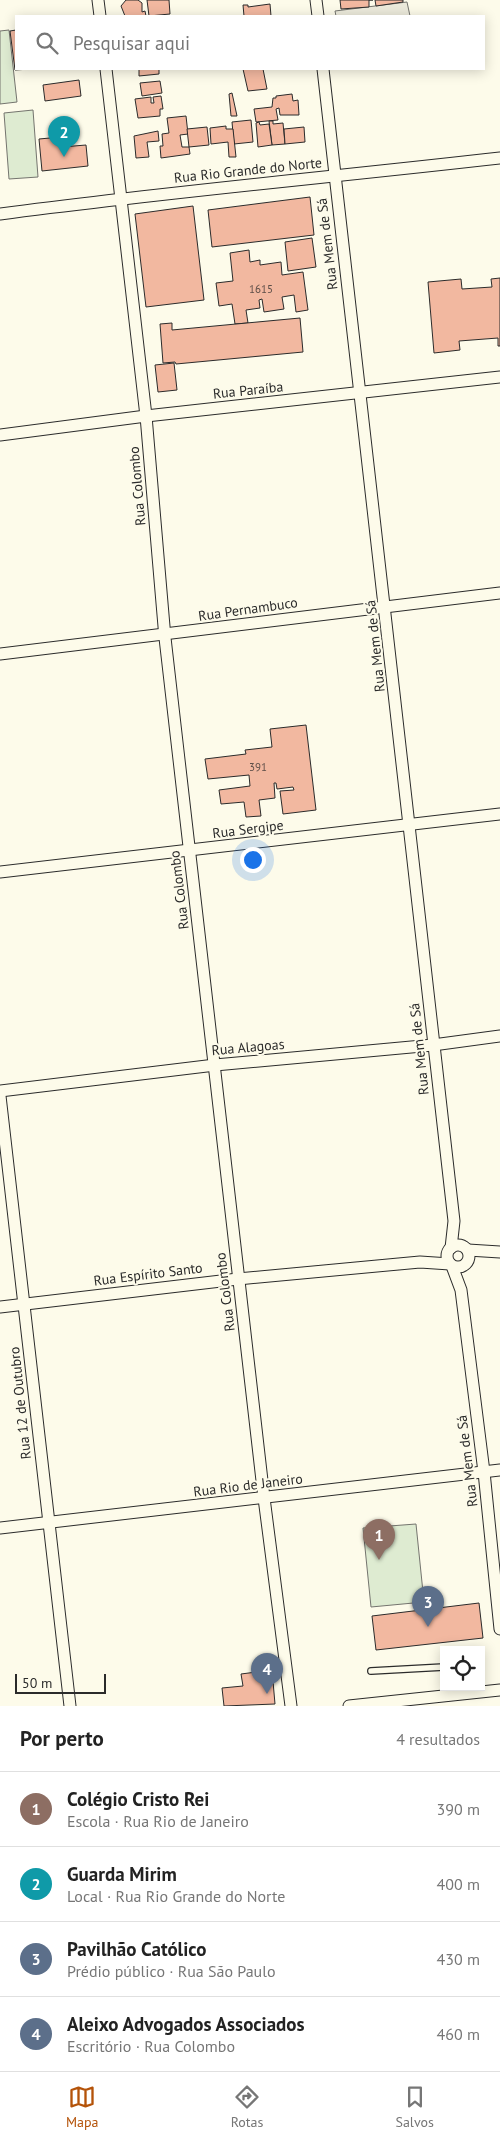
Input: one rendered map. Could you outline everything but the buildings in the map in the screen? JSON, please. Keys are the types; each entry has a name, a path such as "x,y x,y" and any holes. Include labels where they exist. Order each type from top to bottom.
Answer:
{"street":[{"path":"98,0 100,15"},
{"path":"316,0 318,15"},
{"name":"Rua Colombo","path":"106,70 146,416 165,636 189,851 264,1498 291,1706"},
{"name":"Rua Mem de Sá","path":"323,70 454,1221 449,1250"},
{"name":"Rua Rio Grande do Norte","path":"0,214 121,198 500,158"},
{"name":"Rua Paraíba","path":"0,435 146,416 500,377"},
{"name":"Rua Pernambuco","path":"0,654 165,636 385,606 500,593"},
{"name":"Rua Sergipe","path":"0,872 500,814"},
{"name":"Rua Alagoas","path":"0,1091 215,1065 434,1045 500,1036"},
{"name":"Rua 12 de Outubro","path":"0,1096 70,1706"},
{"name":"Rua Mem de Sá","path":"454,1221 466,1248"},
{"path":"458,1245 466,1248 496,1252 457,1268 451,1265 448,1260 449,1250 458,1245"},
{"path":"466,1248 470,1258 468,1263"},
{"name":"Rua Espírito Santo","path":"420,1262 449,1250"},
{"name":"Rua Espírito Santo","path":"0,1307 238,1279 420,1262 451,1265"},
{"name":"Rua Mem de Sá","path":"461,1290 468,1263"},
{"name":"Rua Mem de Sá","path":"451,1265 461,1290 484,1472 500,1629"},
{"name":"Rua Rio de Janeiro","path":"0,1528 500,1470"},
{"path":"485,1688 500,1690"},
{"path":"349,1706 454,1691"}],"lane":[{"path":"371,1671 440,1666"}],"green space":[{"path":"9,30 17,102 0,104 0,31"},
{"path":"33,110 38,177 9,179 4,113"},
{"path":"416,1524 424,1602 371,1607 363,1528"}],"shaded area":[{"path":"407,2 410,15 336,15 335,11"}],"place":[{"name":"Guarda Mirim","path":"64,157"},
{"name":"Colégio Cristo Rei","path":"379,1560"},
{"name":"Pavilhão Católico","path":"428,1627"},
{"name":"Aleixo Advogados Associados","path":"267,1694"}]}
